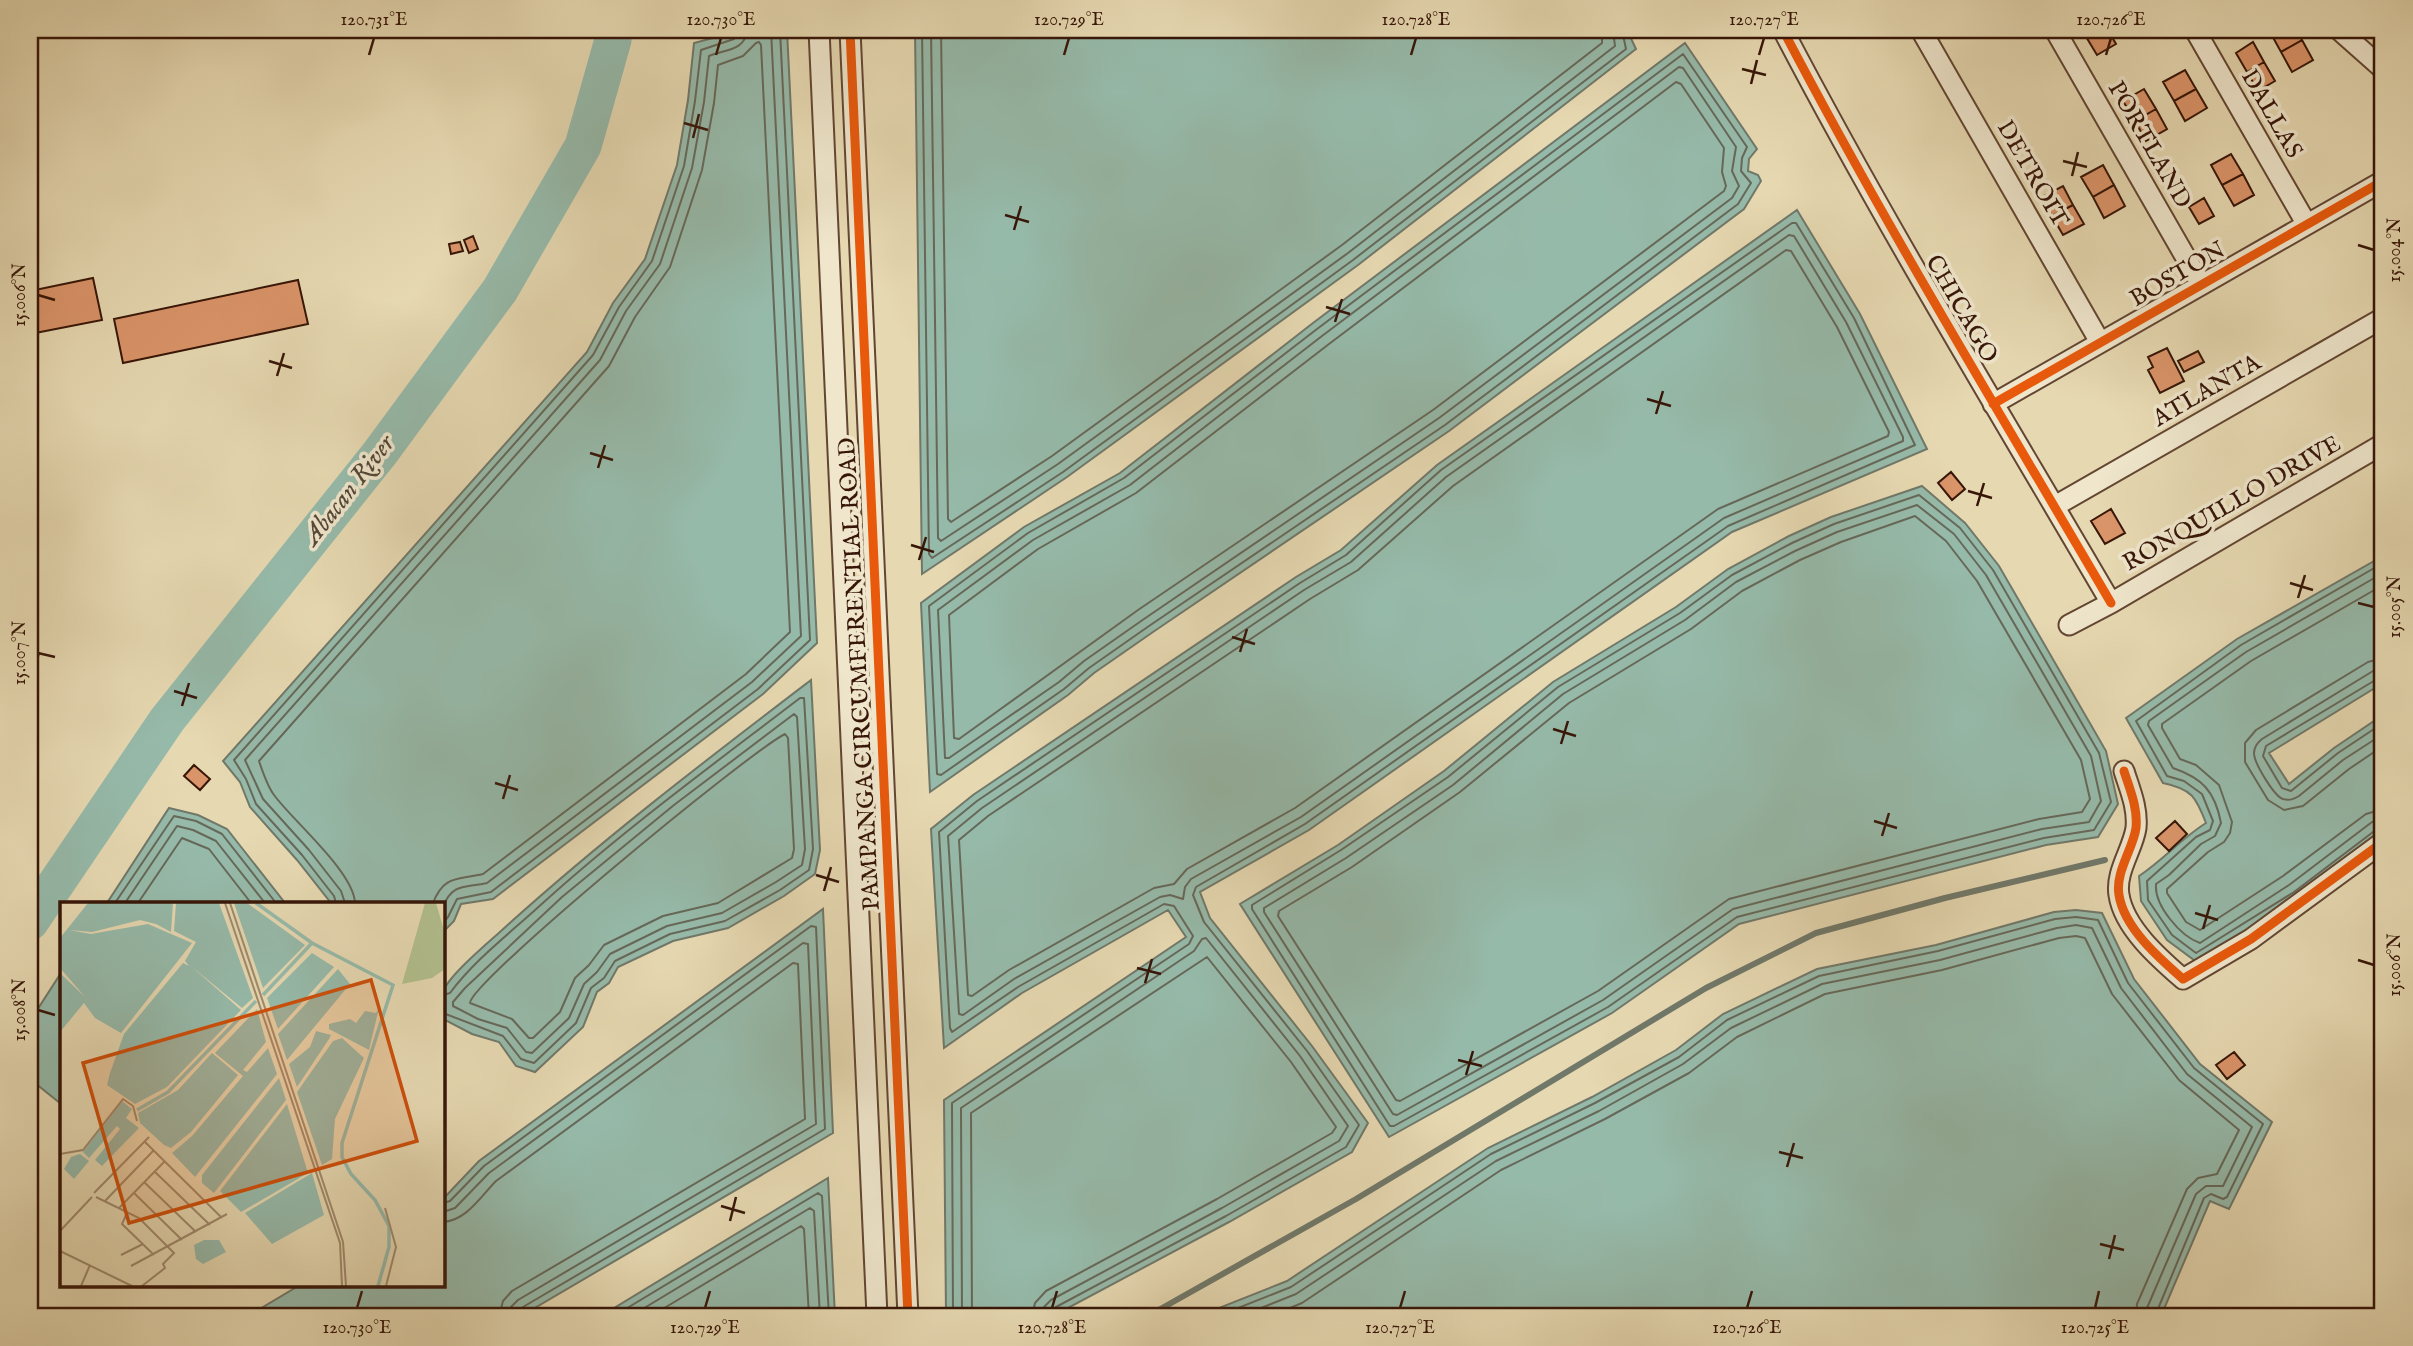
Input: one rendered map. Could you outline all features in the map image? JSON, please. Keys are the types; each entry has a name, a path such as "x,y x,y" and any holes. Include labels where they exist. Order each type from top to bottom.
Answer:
{"street":[{"name":"PAMPANGA CIRCUMFERENTIAL ROAD","path":"819,30 877,1316"},
{"name":"PAMPANGA CIRCUMFERENTIAL ROAD","path":"850,30 908,1316"},
{"name":"CHICAGO","path":"1783,30 1835,128 2111,603"},
{"name":"DETROIT","path":"1921,30 2100,342"},
{"name":"PORTLAND","path":"2055,30 2201,284"},
{"name":"DALLAS","path":"2194,30 2306,223"},
{"path":"2339,30 2383,69"},
{"name":"BOSTON","path":"1993,404 2383,181"},
{"name":"ATLANTA","path":"2055,506 2383,318"},
{"name":"RONQUILLO DRIVE","path":"2068,625 2111,603 2383,444"},
{"path":"2124,771 2135,804 2136,828 2124,859 2119,894 2127,919 2155,955 2183,979 2251,939 2383,842"}],"water":[{"path":"743,30 787,30 817,643 763,694 493,899 461,904 454,921 444,931 444,902 330,902 250,807 240,782 223,761 587,352 613,303 645,259 677,165 694,43"},
{"path":"915,30 1627,30 1636,49 1358,265 1067,477 922,574"},
{"path":"1685,43 1757,149 1749,159 1748,171 1758,175 1761,181 1744,209 1449,431 1094,673 1068,695 930,792 921,603 1024,527 1120,473 1313,323"},
{"path":"1797,210 1860,314 1927,449 1732,532 1309,830 1200,892 1210,918 1312,1046 1368,1123 1352,1152 1229,1222 1053,1316 946,1316 944,1100 1186,937 1168,910 1022,993 944,1048 931,829 973,795 1296,577 1341,550 1437,465"},
{"path":"1922,486 1965,523 1999,566 2106,751 2118,804 2098,837 2046,845 1739,924 1612,1013 1389,1137 1240,904 1338,845 1444,771 1553,682 1676,607 1728,569 1831,517"},
{"path":"2383,556 2383,683 2269,753 2289,784 2334,748 2383,715 2383,833 2298,898 2198,963 2167,940 2141,901 2139,876 2206,823 2196,800 2187,791 2163,783 2126,718 2237,639"},
{"path":"811,680 820,850 815,874 784,896 728,928 673,941 618,967 609,983 597,992 583,1027 535,1072 516,1066 499,1042 472,1034 444,1020 444,990 460,969 538,898 692,771"},
{"path":"169,808 198,815 227,829 284,902 108,902"},
{"path":"823,909 833,1133 521,1316 248,1316 298,1286 444,1286 444,1198 479,1161"},
{"path":"2076,910 2102,913 2134,979 2200,1064 2272,1122 2229,1209 2210,1201 2161,1316 1199,1316 1287,1281 1488,1148 1592,1097 1676,1050 1723,1014 1817,969 1936,945 2054,912"},
{"path":"60,975 60,1103 30,1079 30,1021"},
{"path":"828,1178 835,1316 601,1316"}],"building":[{"path":"2094,30 2108,30 2116,44 2097,55 2085,35"},
{"path":"2297,30 2302,40 2281,52 2270,32"},
{"path":"2302,40 2313,60 2292,72 2281,52"},
{"path":"2253,42 2264,62 2247,72 2236,53"},
{"path":"2264,62 2275,81 2258,91 2247,72"},
{"path":"2185,70 2196,89 2174,101 2163,82"},
{"path":"2144,89 2156,109 2135,121 2123,101"},
{"path":"2196,89 2207,108 2185,121 2174,101"},
{"path":"2156,109 2167,129 2146,141 2135,121"},
{"path":"2231,154 2243,174 2222,185 2211,165"},
{"path":"2103,165 2114,185 2093,197 2081,177"},
{"path":"2243,174 2254,195 2234,206 2222,185"},
{"path":"2114,185 2125,206 2104,218 2093,197"},
{"path":"2063,186 2073,205 2052,216 2042,197"},
{"path":"2204,198 2214,216 2199,224 2189,207"},
{"path":"2073,205 2084,224 2063,235 2052,216"},
{"path":"473,236 478,249 469,253 464,240"},
{"path":"460,242 463,251 451,254 449,244"},
{"path":"93,278 102,320 30,334 30,291"},
{"path":"298,280 308,324 123,363 114,319"},
{"path":"2167,348 2184,381 2160,393 2148,370 2153,367 2148,357"},
{"path":"2198,351 2204,362 2184,372 2178,361"},
{"path":"1951,472 1965,489 1952,500 1938,483"},
{"path":"2111,509 2125,533 2105,544 2091,521"},
{"path":"30,651 39,653 33,677 30,676"},
{"path":"194,765 210,779 200,790 184,776"},
{"path":"2175,821 2187,834 2169,851 2156,838"},
{"path":"2234,1052 2245,1065 2227,1079 2216,1065"}],"waterway":[{"name":"Abacan River","path":"30,922 167,720 380,453 500,290 583,146 613,40 611,30"},
{"path":"1148,1316 1356,1199 1706,988 1816,933 1945,898 2105,860"}],"cycle path":[{"path":"850,30 908,1316"},
{"path":"1783,30 1902,247 2111,603"},
{"path":"1993,404 2383,181"},
{"path":"2124,771 2136,813 2136,828 2118,886 2122,907 2144,942 2183,979 2251,939 2383,842"}]}
